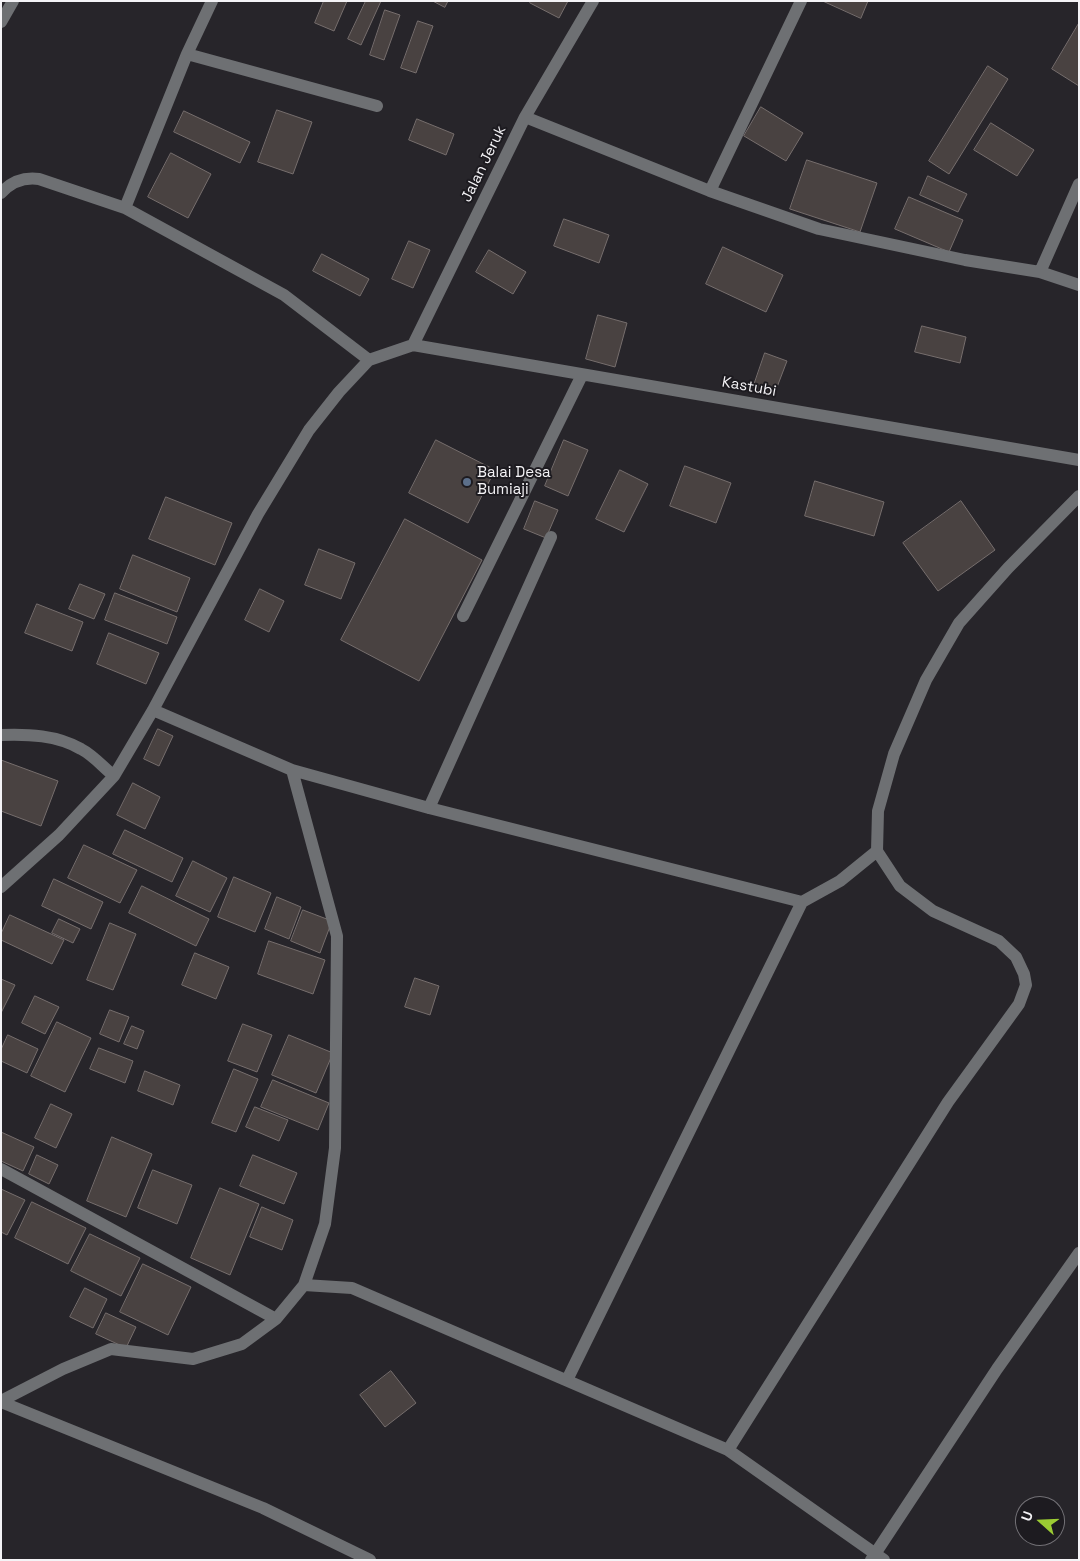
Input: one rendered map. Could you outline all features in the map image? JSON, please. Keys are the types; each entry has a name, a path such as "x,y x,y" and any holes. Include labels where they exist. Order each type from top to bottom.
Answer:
{"street":[{"path":"1,22 13,1"},
{"path":"124,208 187,54 212,1"},
{"name":"Jalan Jeruk","path":"413,345 525,116 593,1"},
{"path":"710,191 801,1"},
{"path":"187,54 378,106"},
{"path":"525,116 710,191 819,229 966,260 1040,272 1079,285"},
{"path":"1,193 17,181 39,178 124,208 284,295 369,360"},
{"path":"1040,272 1079,184"},
{"path":"1,887 59,835 114,776 154,710 258,514 309,430 339,392 369,360 413,345"},
{"name":"Kastubi","path":"413,345 1079,460"},
{"path":"463,616 582,375"},
{"path":"728,1450 948,1102 1019,1004 1026,985 1024,974 1016,957 999,941 933,911 900,886 877,851 878,810 894,754 926,680 959,623 1008,568 1079,496"},
{"path":"429,808 551,537"},
{"path":"154,710 292,770 429,808 802,902"},
{"path":"1,735 38,736 61,740 82,749 114,776"},
{"path":"1,1402 63,1369 111,1349 193,1359 242,1344 276,1318 304,1285 326,1224 335,1148 337,936 292,770"},
{"path":"567,1380 802,902 840,881 877,851"},
{"path":"1,1169 276,1318"},
{"path":"304,1285 352,1288 728,1450 876,1558 997,1369 1079,1253"},
{"path":"1,1402 263,1508 370,1560"}],"building":[{"path":"324,1 347,1 334,31 315,23"},
{"path":"366,1 381,1 361,45 348,39"},
{"path":"433,1 448,1 445,7"},
{"path":"531,1 568,1 559,18 530,3"},
{"path":"823,1 868,1 861,18"},
{"path":"385,10 400,15 384,60 370,55"},
{"path":"418,21 433,26 416,73 401,68"},
{"path":"1079,23 1079,86 1052,69"},
{"path":"988,66 1008,79 949,174 929,161"},
{"path":"761,107 803,133 786,161 744,136"},
{"path":"277,110 312,122 293,174 258,162"},
{"path":"184,111 250,142 240,163 174,132"},
{"path":"417,119 454,134 446,155 409,140"},
{"path":"991,123 1034,150 1017,176 974,150"},
{"path":"171,153 211,174 188,218 148,197"},
{"path":"807,160 877,183 860,232 790,209"},
{"path":"928,176 967,194 958,212 920,195"},
{"path":"909,197 963,220 949,252 895,229"},
{"path":"564,219 609,235 599,263 554,246"},
{"path":"409,241 430,250 413,288 392,279"},
{"path":"723,247 783,275 766,312 706,284"},
{"path":"489,250 526,272 513,294 476,272"},
{"path":"322,254 369,279 360,296 313,271"},
{"path":"598,315 627,323 615,367 586,359"},
{"path":"922,326 966,337 960,363 915,352"},
{"path":"765,353 787,361 774,395 753,388"},
{"path":"436,440 495,470 468,523 409,493"},
{"path":"564,440 588,450 568,496 545,486"},
{"path":"685,466 731,483 716,523 670,506"},
{"path":"620,470 648,484 624,532 596,519"},
{"path":"815,481 884,502 874,536 805,516"},
{"path":"166,497 232,523 215,565 149,539"},
{"path":"535,501 558,510 546,538 524,529"},
{"path":"961,501 995,550 938,591 903,543"},
{"path":"405,519 482,560 419,681 341,640"},
{"path":"319,549 355,563 341,599 305,585"},
{"path":"133,555 190,578 177,612 120,589"},
{"path":"80,584 105,594 94,619 69,609"},
{"path":"260,589 284,601 269,632 245,620"},
{"path":"115,593 177,617 167,644 105,620"},
{"path":"37,604 83,622 72,651 25,633"},
{"path":"109,633 159,653 146,684 97,664"},
{"path":"158,729 173,736 159,766 144,759"},
{"path":"1,760 58,781 41,826 1,811"},
{"path":"133,783 160,797 145,829 117,815"},
{"path":"125,830 183,858 172,882 113,854"},
{"path":"84,845 137,870 120,903 68,878"},
{"path":"193,861 227,878 210,912 176,896"},
{"path":"234,877 271,893 255,932 218,917"},
{"path":"54,879 103,902 91,929 42,906"},
{"path":"142,886 209,919 196,946 129,913"},
{"path":"277,897 301,907 289,939 265,929"},
{"path":"303,910 332,921 320,953 291,941"},
{"path":"10,915 64,940 52,964 1,940 1,934"},
{"path":"59,919 80,929 73,943 52,933"},
{"path":"110,923 136,934 113,990 87,980"},
{"path":"269,941 325,960 313,994 258,974"},
{"path":"195,953 229,967 216,999 182,985"},
{"path":"415,978 439,986 430,1015 405,1007"},
{"path":"1,979 15,985 1,1013"},
{"path":"35,996 59,1007 45,1034 22,1023"},
{"path":"110,1010 129,1017 119,1042 100,1034"},
{"path":"57,1022 91,1038 65,1092 31,1076"},
{"path":"243,1024 272,1035 257,1072 228,1061"},
{"path":"132,1026 144,1031 137,1049 124,1044"},
{"path":"8,1035 38,1049 27,1073 1,1061 1,1050"},
{"path":"289,1035 333,1053 316,1093 272,1075"},
{"path":"99,1048 133,1061 125,1083 90,1069"},
{"path":"234,1069 258,1079 236,1132 212,1123"},
{"path":"145,1071 180,1085 173,1105 138,1091"},
{"path":"273,1080 329,1103 318,1130 261,1107"},
{"path":"51,1104 72,1114 56,1148 35,1138"},
{"path":"255,1107 288,1120 279,1141 246,1127"},
{"path":"1,1132 34,1147 23,1171 1,1161"},
{"path":"112,1137 152,1154 126,1217 87,1201"},
{"path":"37,1155 58,1165 49,1184 29,1174"},
{"path":"253,1155 297,1173 284,1204 240,1186"},
{"path":"153,1170 192,1185 177,1224 138,1208"},
{"path":"220,1188 259,1204 230,1275 191,1258"},
{"path":"1,1189 25,1200 7,1235 1,1232"},
{"path":"32,1202 86,1228 68,1264 15,1238"},
{"path":"262,1207 293,1220 282,1250 250,1237"},
{"path":"90,1234 140,1258 121,1296 71,1271"},
{"path":"143,1264 191,1287 168,1335 120,1312"},
{"path":"85,1288 107,1299 93,1328 70,1317"},
{"path":"106,1313 136,1327 126,1348 96,1334"},
{"path":"391,1371 416,1403 385,1427 360,1395"}],"place":[{"name":"Balai Desa Bumiaji","path":"467,482"}]}
